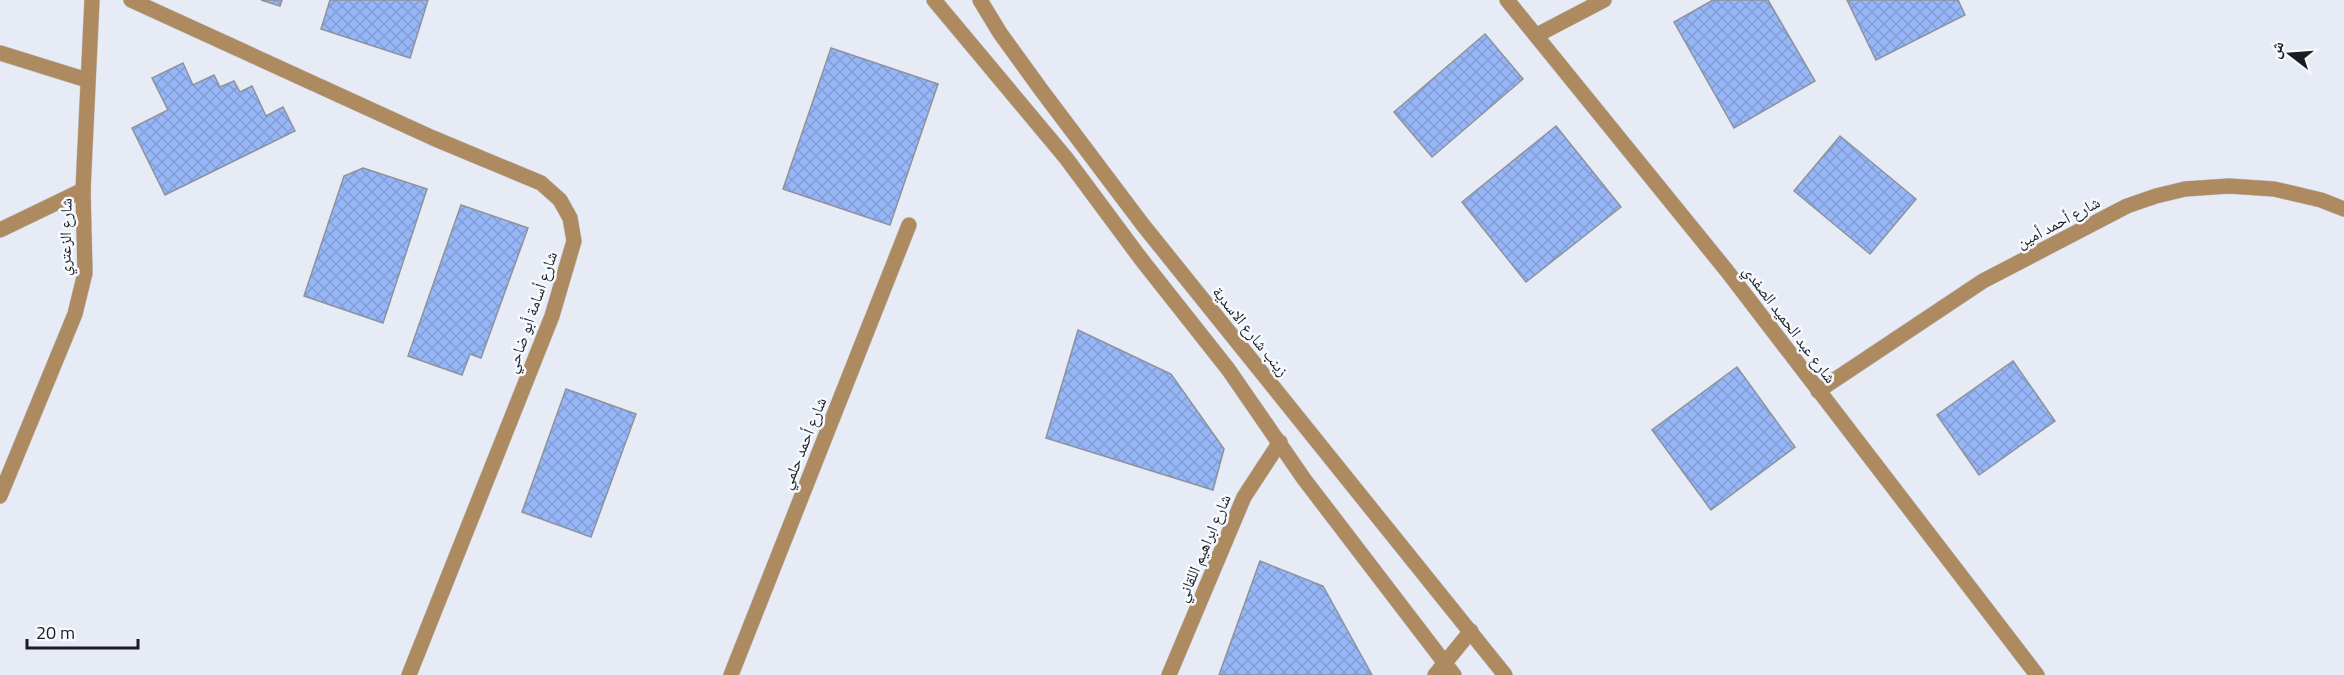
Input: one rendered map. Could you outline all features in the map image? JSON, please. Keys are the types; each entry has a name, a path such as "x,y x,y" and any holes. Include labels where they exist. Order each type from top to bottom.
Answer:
{"street":[{"name":"شارع الزعتري","path":"0,496 75,314 85,273 83,190 92,0"},
{"name":"شارع أسامة أبو ضاحي","path":"131,0 422,133 541,183 560,200 570,218 574,241 552,316 409,675"},
{"path":"934,0 1066,158 1141,259 1228,369 1304,479 1445,671 1471,631"},
{"name":"زينب شارع الاسدية","path":"980,0 1000,33 1042,91 1143,225 1471,631 1500,673"},
{"name":"شارع عبد الحميد الصفدي","path":"1507,0 1727,271 2037,675"},
{"path":"1537,35 1604,0"},
{"path":"0,52 87,80"},
{"name":"شارع أحمد أمين","path":"1818,391 1983,281 2127,206 2185,189 2229,186 2274,189 2321,200 2344,209"},
{"path":"0,230 83,190"},
{"name":"شارع أحمد حلمي","path":"730,675 909,225"},
{"name":"شارع ابراهيم اللقاني","path":"1169,675 1244,497 1280,442"}],"building":[{"path":"261,0 282,0 280,6"},
{"path":"330,0 428,0 410,58 321,29"},
{"path":"1713,0 1768,0 1815,81 1734,128 1674,22"},
{"path":"1847,0 1958,0 1965,15 1876,60"},
{"path":"1485,34 1523,79 1432,157 1394,112"},
{"path":"831,48 938,84 890,225 783,189"},
{"path":"183,63 193,85 214,75 220,87 234,81 240,92 252,86 266,116 283,107 295,131 165,195 132,128 168,110 152,78"},
{"path":"1556,126 1621,207 1526,282 1462,202"},
{"path":"1840,136 1916,199 1870,254 1794,191"},
{"path":"363,168 427,189 383,323 304,296 344,176"},
{"path":"461,205 528,228 481,358 470,354 462,375 408,356"},
{"path":"1078,330 1171,374 1224,449 1213,490 1046,438"},
{"path":"2013,361 2055,421 1979,475 1937,415"},
{"path":"1737,367 1795,447 1711,510 1652,430"},
{"path":"566,389 636,414 591,537 522,512"},
{"path":"1260,561 1323,586 1372,675 1219,675"}]}
